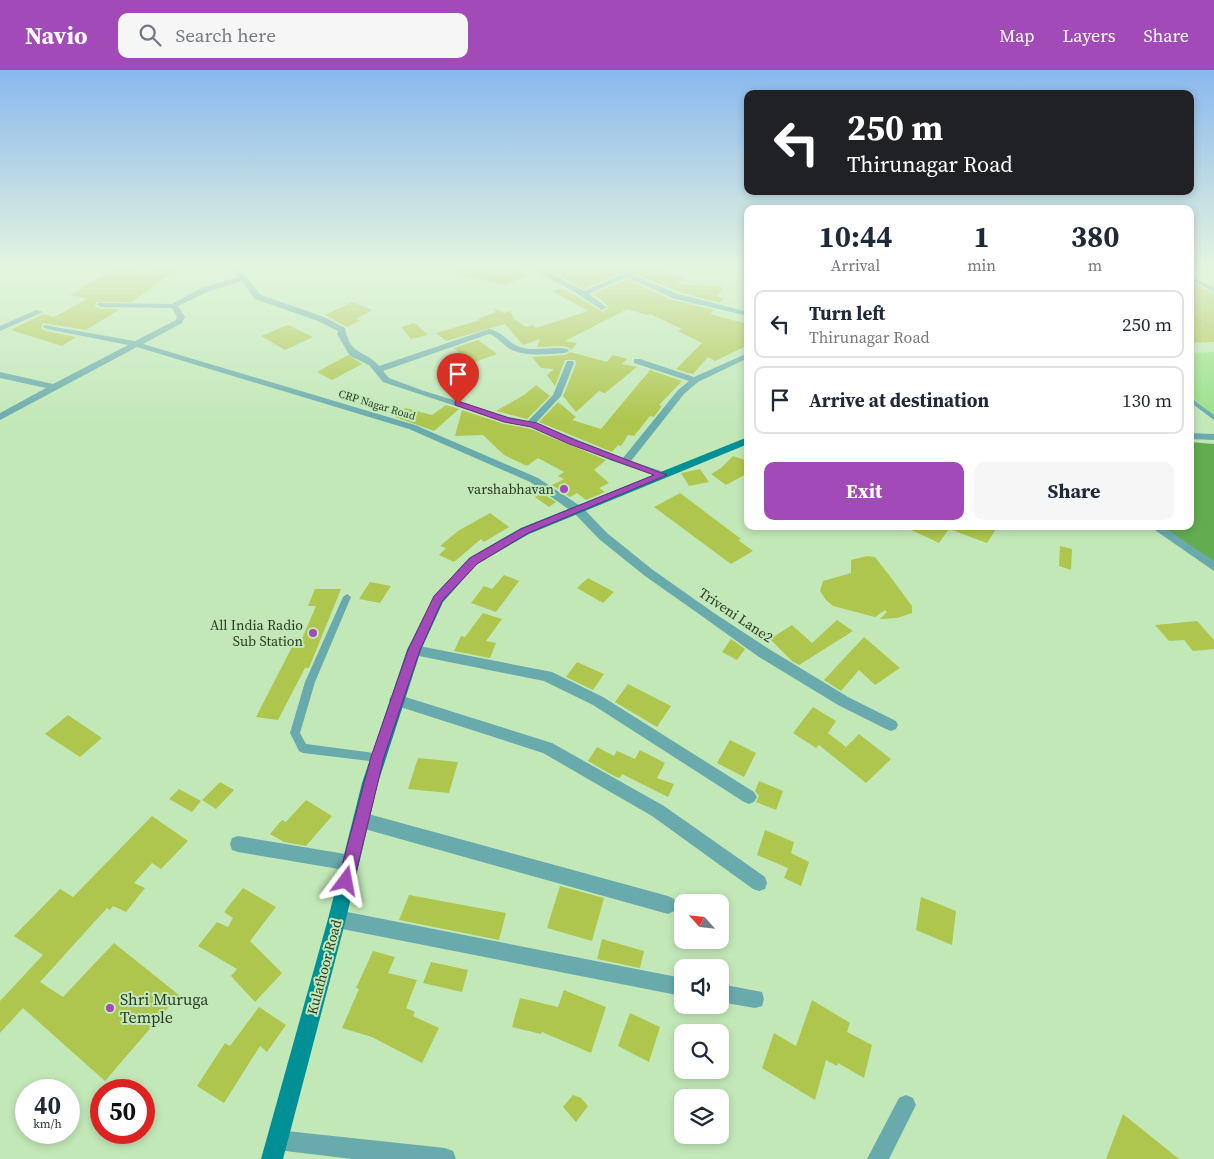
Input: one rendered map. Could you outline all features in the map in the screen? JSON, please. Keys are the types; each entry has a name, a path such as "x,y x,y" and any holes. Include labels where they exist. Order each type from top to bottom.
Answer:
{"main road":[{"name":"Kulathoor Road","path":"275,1149 337,919 378,757 414,650 438,599 473,561 525,531 744,443"}],"street":[{"path":"0,330 24,319"},
{"path":"0,417 54,386 179,321 179,319"},
{"path":"322,319 342,330 341,334 353,354 364,358 386,380 507,420 530,424 662,475"},
{"name":"CRP Nagar Road","path":"47,327 158,349 234,374 412,427 534,480 578,510"},
{"path":"377,370 488,331 501,334 511,346 520,350 565,351"},
{"path":"625,462 681,392 695,380 744,357"},
{"path":"637,361 695,380"},
{"path":"530,424 557,396 570,363"},
{"path":"0,374 54,386"},
{"path":"1194,436 1214,437"},
{"name":"Triveni Lane2","path":"578,510 603,536 649,574 710,616 764,653 843,701 891,725"},
{"path":"1160,530 1214,567"},
{"path":"414,650 547,676 598,701 749,797"},
{"path":"396,700 547,748 658,811 759,883"},
{"path":"361,820 668,905"},
{"path":"238,844 350,863"},
{"path":"337,919 674,985"},
{"path":"729,995 755,999"},
{"path":"878,1159 906,1105"},
{"path":"275,1149 445,1159"}],"lane":[{"path":"1194,402 1214,418"},
{"path":"347,597 310,682 295,733 303,748 378,757"}],"path":[{"path":"1194,320 1198,319 1214,329"}],"green space":[{"path":"1214,352 1214,415 1194,399 1194,353"},
{"path":"1194,442 1214,444 1214,562 1167,530 1194,530"}],"building":[{"path":"33,319 104,319 86,330 43,323 41,328 46,331 76,337 62,346 11,330"},
{"path":"332,319 361,320 347,327"},
{"path":"477,319 514,319 526,327 533,325 536,328 564,319 608,319 565,341 577,343 571,350 568,347 562,346 537,347 540,339 523,345 505,324 446,341 436,333 480,320"},
{"path":"660,319 728,319 744,323 744,347 715,361 708,357 693,374 688,373 676,369 702,343 678,331 682,329"},
{"path":"1194,319 1214,319 1214,342 1194,343"},
{"path":"414,323 428,335 411,339 401,327"},
{"path":"288,325 313,337 285,350 261,336"},
{"path":"478,340 497,354 472,363 454,348"},
{"path":"570,352 607,362 613,355 627,359 622,364 637,367 605,393 599,391 576,412 563,396 576,364 575,360 565,360 555,386 547,375 554,369 541,368 532,357 565,355"},
{"path":"348,355 362,364 332,380 317,372"},
{"path":"650,370 682,381 659,405 662,406 654,417 650,416 634,436 628,435 621,446 618,445 612,452 539,422 558,402 576,417 572,420 601,429"},
{"path":"536,385 550,396 527,419 496,411 524,395"},
{"path":"446,405 459,409 434,431 395,417 406,408 432,415"},
{"path":"462,410 504,424 531,429 606,460 594,470 609,483 599,488 605,492 586,500 577,493 570,497 552,485 564,479 558,476 564,472 538,458 527,466 504,455 483,435 455,436"},
{"path":"733,456 744,460 744,475 726,485 711,474 721,468"},
{"path":"700,469 709,482 689,486 681,473"},
{"path":"542,493 556,502 549,507 535,497"},
{"path":"680,493 741,539 738,540 753,551 731,564 654,507"},
{"path":"490,513 509,527 484,542 481,539 454,562 439,555 446,548 440,546 458,531"},
{"path":"911,530 948,530 939,543"},
{"path":"952,530 995,530 987,543"},
{"path":"1060,546 1072,549 1071,570 1059,566"},
{"path":"867,556 875,557 912,606 912,613 897,618 880,619 887,612 885,610 875,617 833,606 826,600 820,591 823,581 851,573 851,560"},
{"path":"504,575 519,581 496,612 471,603 484,586 492,589"},
{"path":"588,578 614,592 603,603 577,588"},
{"path":"370,582 391,586 380,603 359,599"},
{"path":"315,589 341,589 309,668 305,668 278,720 256,717 292,647 298,648 316,606 308,606"},
{"path":"483,613 502,619 486,641 496,643 490,658 454,651 461,636 465,637"},
{"path":"837,620 853,631 799,665 792,661 770,639 792,625 812,643"},
{"path":"1197,621 1214,640 1214,649 1193,651 1184,640 1169,641 1155,625"},
{"path":"864,637 900,668 875,685 859,670 841,691 824,680"},
{"path":"731,639 745,649 737,660 722,652"},
{"path":"577,662 604,674 593,690 566,677"},
{"path":"628,684 671,706 657,727 615,702"},
{"path":"813,707 836,721 828,733 846,747 859,734 891,759 866,783 819,745 816,748 793,733"},
{"path":"68,715 102,738 80,757 45,734"},
{"path":"730,740 756,753 744,777 717,763"},
{"path":"597,747 614,756 617,751 635,759 640,750 665,763 657,778 674,784 668,797 622,774 620,778 614,776 588,761"},
{"path":"418,758 458,762 449,793 408,789"},
{"path":"759,781 783,791 776,810 756,802 759,796 755,791"},
{"path":"220,782 234,790 216,809 202,800"},
{"path":"179,789 201,801 192,812 169,799"},
{"path":"306,800 332,816 306,846 284,842 270,834 282,820 286,822"},
{"path":"152,816 188,841 161,869 152,863 134,883 145,888 126,912 113,906 110,910 107,908 40,982 63,997 114,943 179,995 107,1079 103,1079 23,1008 0,1033 0,1001 43,955 14,936 60,889 73,897"},
{"path":"765,830 794,842 791,853 809,862 801,886 784,878 788,868 757,855"},
{"path":"560,886 604,898 592,941 547,928"},
{"path":"243,888 276,907 250,941 282,973 255,1002 231,976 237,969 198,946 217,922 228,927 233,918 224,912"},
{"path":"409,895 506,913 499,940 399,920"},
{"path":"921,897 956,911 952,945 916,930"},
{"path":"602,939 644,951 640,968 597,959"},
{"path":"373,951 395,957 388,973 417,980 406,1008 415,1012 413,1016 439,1028 422,1063 372,1037 342,1028 359,989 356,988"},
{"path":"431,962 468,970 462,992 423,983"},
{"path":"564,990 606,1007 591,1053 542,1032 541,1034 512,1027 520,998 558,1007"},
{"path":"812,1000 850,1023 847,1032 872,1045 864,1078 838,1063 837,1066 826,1060 815,1100 762,1068 774,1033 796,1046"},
{"path":"259,1007 286,1025 267,1052 260,1046 224,1103 197,1086 225,1043 230,1046"},
{"path":"630,1013 660,1027 649,1062 618,1046"},
{"path":"573,1095 581,1098 588,1106 576,1122 563,1107"},
{"path":"1123,1114 1179,1159 1106,1159"}],"place":[{"name":"varshabhavan","path":"564,489"},
{"name":"All India Radio Sub Station","path":"313,633"},
{"name":"Shri Muruga Temple","path":"110,1008"}],"route":[{"path":"346,881 378,757 414,650 438,599 473,561 525,531 662,475 572,442 534,425 507,420 458,404"}]}
